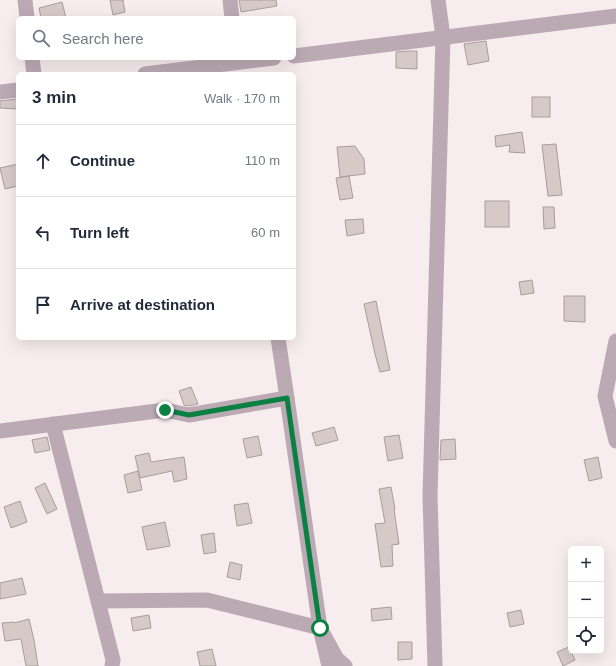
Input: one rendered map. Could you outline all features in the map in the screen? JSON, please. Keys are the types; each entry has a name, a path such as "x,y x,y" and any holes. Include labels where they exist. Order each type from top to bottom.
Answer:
{"street":[{"path":"25,0 27,16"},
{"path":"230,0 232,16"},
{"path":"435,666 430,496 443,37 438,0"},
{"path":"296,56 616,16"},
{"path":"32,60 34,72"},
{"path":"166,72 239,65 264,60"},
{"path":"0,92 16,90"},
{"path":"278,340 320,628 328,666"},
{"path":"616,341 605,396 616,441"},
{"path":"0,431 165,410 189,415 287,398"},
{"path":"53,424 113,660 112,666"},
{"path":"98,601 207,600 320,628 337,659 345,666"}],"building":[{"path":"110,0 123,0 125,12 113,15"},
{"path":"239,0 276,0 277,6 241,12"},
{"path":"62,2 66,16 41,16 39,8"},
{"path":"486,41 489,61 468,65 464,44"},
{"path":"417,51 417,69 396,68 396,52"},
{"path":"532,97 550,97 550,117 532,117"},
{"path":"16,99 16,109 0,108 0,101"},
{"path":"522,132 525,153 509,152 510,145 496,147 495,136"},
{"path":"556,144 562,195 548,196 542,145"},
{"path":"355,146 364,159 365,174 340,177 337,147"},
{"path":"16,164 16,186 5,189 0,168"},
{"path":"349,176 353,198 340,200 336,178"},
{"path":"485,201 509,201 509,227 485,227"},
{"path":"543,207 554,207 555,228 544,229"},
{"path":"363,219 364,233 347,236 345,220"},
{"path":"532,280 534,293 521,295 519,282"},
{"path":"564,296 585,296 585,322 564,321"},
{"path":"376,301 390,370 380,372 364,304"},
{"path":"191,387 198,404 189,406 184,405 179,391"},
{"path":"334,427 338,440 316,446 312,433"},
{"path":"399,435 403,458 388,461 384,437"},
{"path":"258,436 262,455 247,458 243,439"},
{"path":"47,437 50,450 35,453 32,440"},
{"path":"455,439 456,459 440,460 441,440"},
{"path":"149,453 151,462 184,457 187,479 174,482 172,471 140,478 135,456"},
{"path":"598,457 602,478 589,481 584,460"},
{"path":"138,471 142,490 128,493 124,475"},
{"path":"45,483 57,509 47,514 35,488"},
{"path":"391,487 399,544 392,545 393,566 381,567 375,524 385,523 379,489"},
{"path":"20,501 27,522 11,528 4,507"},
{"path":"248,503 252,523 237,526 234,505"},
{"path":"165,522 170,546 147,550 142,527"},
{"path":"214,533 216,552 204,554 201,535"},
{"path":"230,562 242,565 240,580 227,577"},
{"path":"22,578 26,594 0,599 0,583"},
{"path":"391,607 392,619 372,621 371,609"},
{"path":"521,610 524,624 510,627 507,613"},
{"path":"149,615 151,628 133,631 131,618"},
{"path":"29,619 38,666 26,666 21,639 5,641 2,623 14,623"},
{"path":"398,642 412,642 412,659 398,660"},
{"path":"568,647 568,654 572,654 575,660 563,666 557,652"},
{"path":"212,649 216,666 200,666 197,652"}],"route":[{"path":"165,410 189,415 287,398 320,628"}]}
